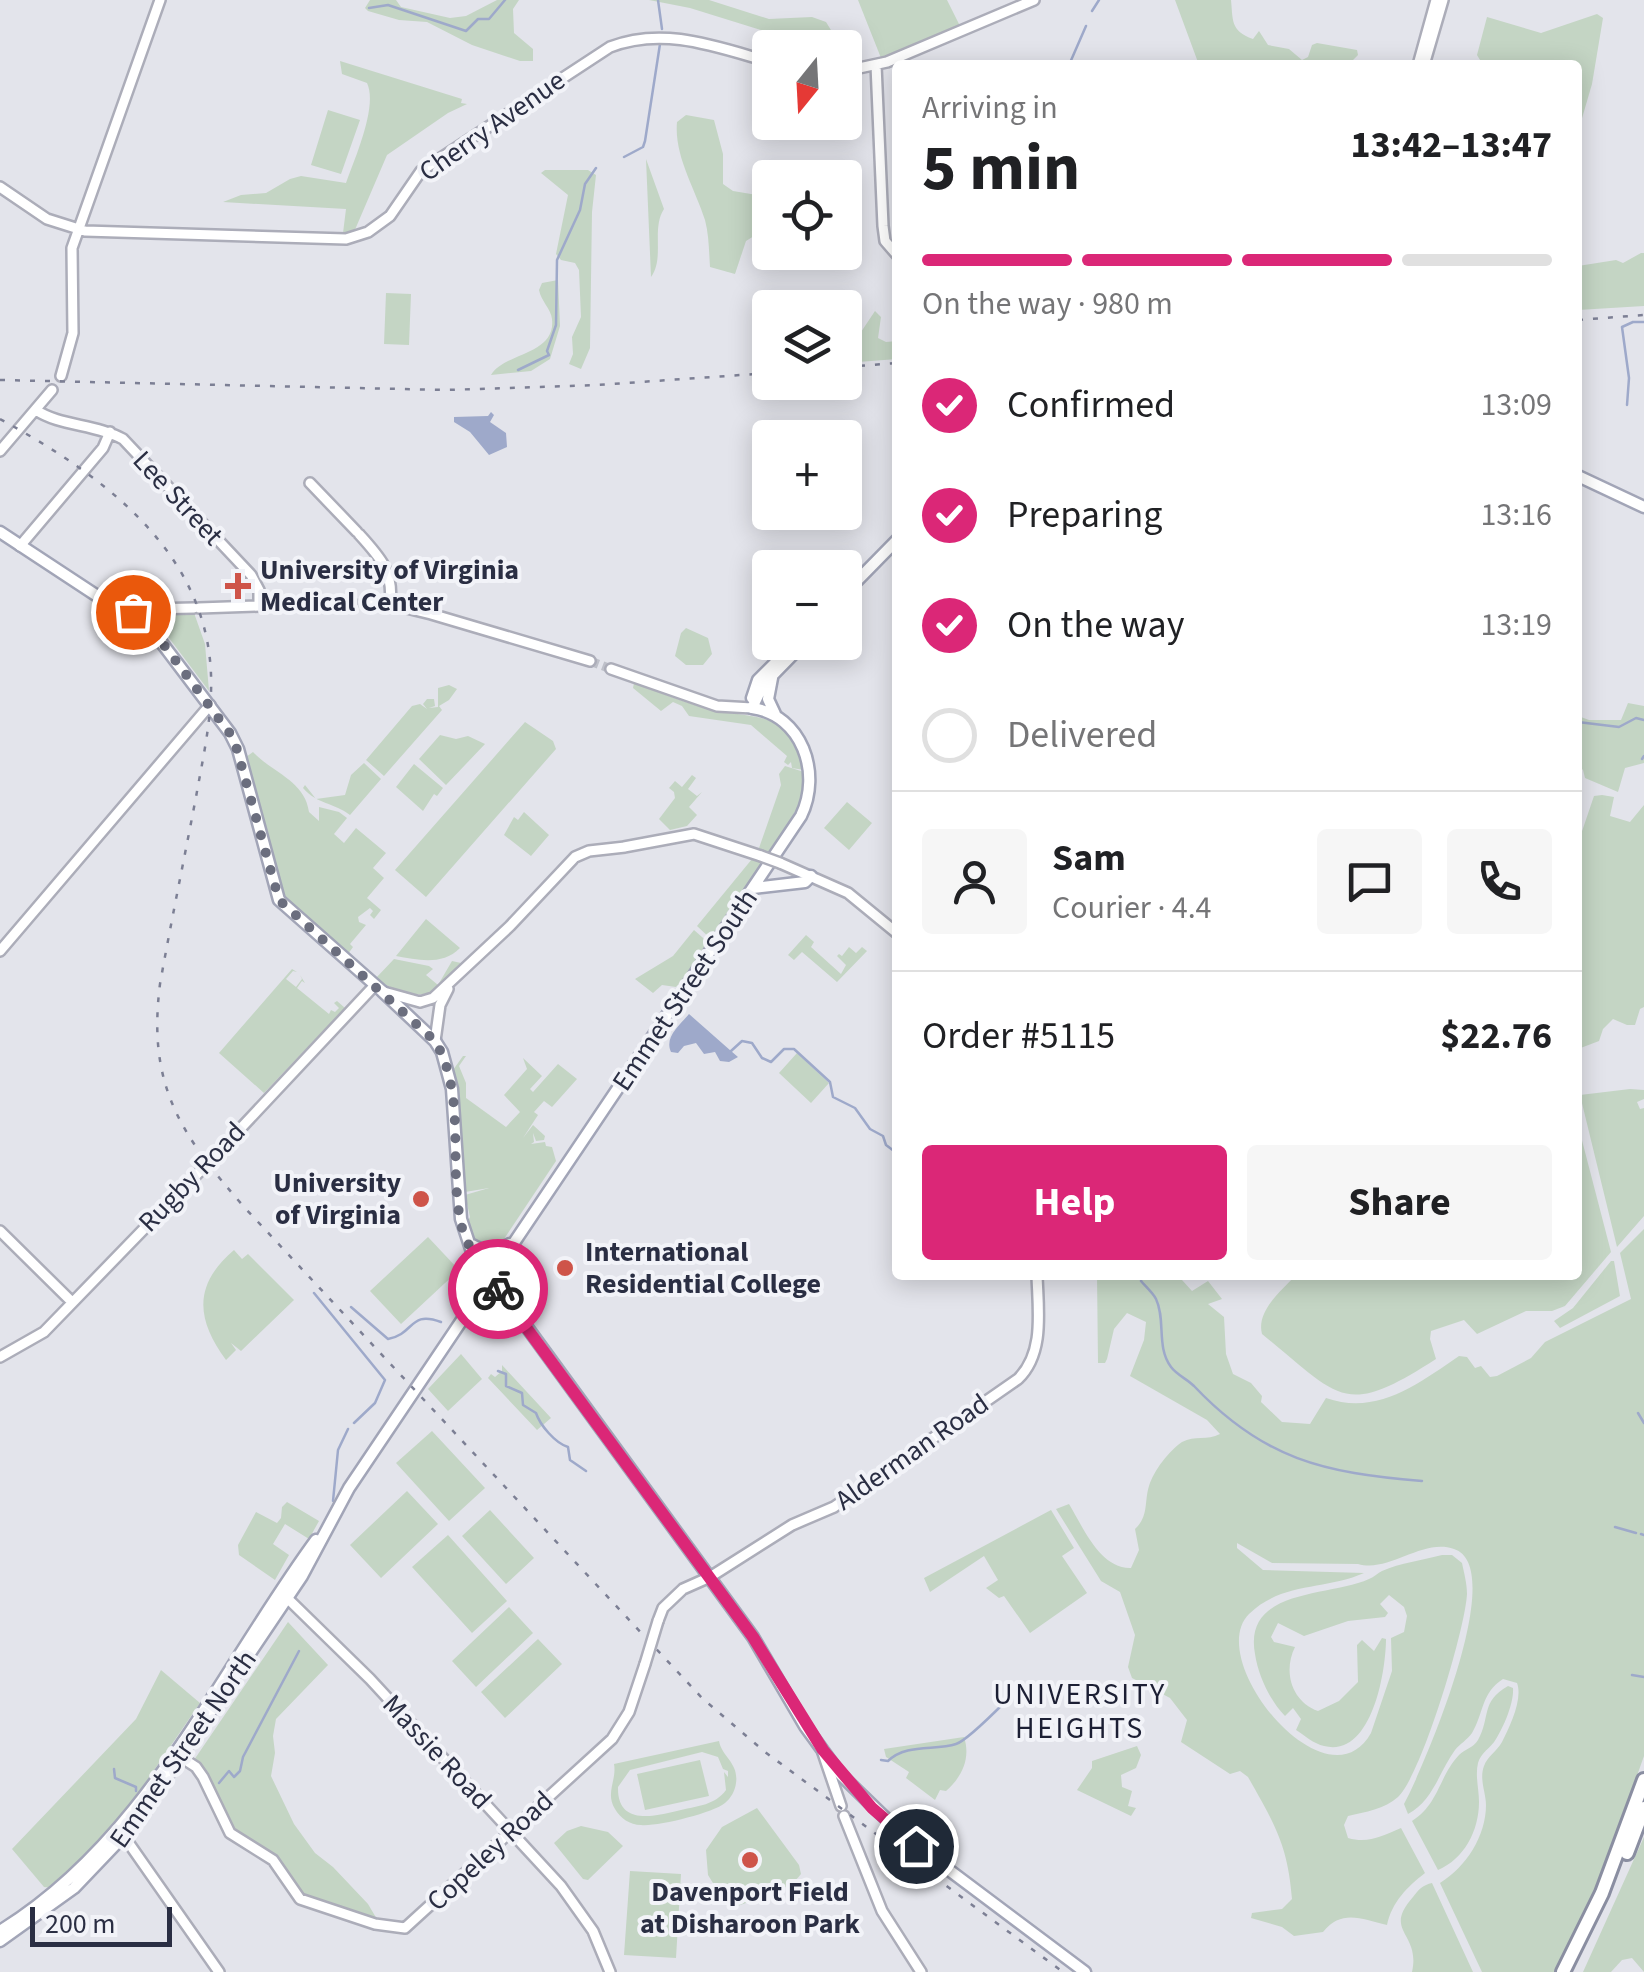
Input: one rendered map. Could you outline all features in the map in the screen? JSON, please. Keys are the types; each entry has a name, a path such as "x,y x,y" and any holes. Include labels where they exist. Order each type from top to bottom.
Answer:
{"highway":[{"path":"1566,1972 1602,1893 1644,1780"},
{"path":"1566,1972 1612,1888 1644,1808"}],"main road":[{"path":"1582,478 1644,507"},
{"path":"0,532 161,641 238,746 279,900 435,1041 442,1052 452,1089 460,1219 467,1242 753,1637 823,1750 858,1794 904,1837 1085,1972"},
{"path":"862,576 892,545"},
{"path":"862,585 892,554"},
{"path":"752,708 752,690 777,660"},
{"path":"752,708 760,689 788,660"},
{"path":"773,676 768,699 776,715"},
{"path":"752,708 776,715"},
{"name":"Emmet Street South","path":"490,1278 801,816 809,792 808,770 800,743 790,726 776,715"},
{"path":"753,888 802,876"},
{"path":"467,1242 494,1254 518,1237"},
{"name":"Emmet Street North","path":"0,1942 74,1888 123,1833 284,1596 349,1488 490,1278"},
{"name":"Emmet Street North","path":"0,1931 59,1890 123,1833"}],"street":[{"path":"61,376 73,333 72,248 160,0"},
{"path":"862,68 1034,0"},
{"path":"1422,60 1440,0"},
{"name":"Cherry Avenue","path":"0,187 34,212 78,230 304,240 351,238 368,232 390,216 421,170 610,47 630,40 666,37 752,57"},
{"path":"876,65 883,226 892,248"},
{"path":"60,281 70,271"},
{"path":"0,451 52,390"},
{"name":"Lee Street","path":"38,407 45,416 110,432 122,439 252,575 258,586 259,606"},
{"path":"20,546 103,448 110,432"},
{"path":"310,483 387,567 392,590 390,604"},
{"path":"387,567 384,592 370,603 390,604 590,662"},
{"path":"128,616 145,609 340,603"},
{"path":"611,668 717,706 752,708"},
{"path":"0,951 210,706"},
{"path":"435,1041 436,1002 452,982 575,857 589,851 694,834 780,863 848,894 892,929"},
{"path":"378,988 420,1002 436,1002"},
{"name":"Rugby Road","path":"0,1357 37,1337 378,988"},
{"path":"0,1230 72,1302"},
{"name":"Alderman Road","path":"710,1578 792,1525 834,1507 1018,1379 1028,1368 1036,1348 1037,1280"},
{"name":"Copeley Road","path":"177,1755 203,1777 230,1833 272,1860 300,1899 375,1924 405,1928 619,1731 629,1712 658,1621 673,1596 710,1578"},
{"name":"Massie Road","path":"284,1596 370,1679 583,1914 610,1972"},
{"path":"823,1750 842,1811 882,1912 922,1972"},
{"path":"123,1833 218,1972"}],"green space":[{"path":"370,0 396,0 401,7 450,18 466,16 497,0 519,0 513,9 514,33 533,49 533,61 520,61 472,45 427,22 399,20 368,11 365,8"},
{"path":"649,0 709,0 769,19 812,17 826,22 831,30 761,30"},
{"path":"858,0 947,0 960,26 881,58"},
{"path":"1175,0 1231,0 1234,24 1240,32 1253,39 1259,31 1268,45 1289,49 1302,60 1197,60"},
{"path":"1597,14 1603,18 1582,118 1582,60 1480,60 1477,55 1487,17 1541,33"},
{"path":"1317,43 1357,50 1353,60 1302,60"},
{"path":"340,61 462,99 461,103 467,104 387,155 354,232 343,233 346,209 223,202 241,195 266,193 301,176 346,183 364,132 370,93 367,83 342,74"},
{"path":"328,110 360,120 341,174 311,165"},
{"path":"686,115 714,120 723,154 723,184 733,191 752,194 752,237 746,241 735,274 710,267 705,220 686,172 677,122"},
{"path":"646,159 664,209 651,277"},
{"path":"588,170 596,175 590,348 581,369 569,364 572,337 581,317 579,270 575,263 561,260 556,254 568,195 541,173"},
{"path":"1644,253 1644,306 1582,310 1582,265 1616,260 1623,263"},
{"path":"558,280 560,326 550,359 531,371 491,375 546,340 552,319 539,290 542,283"},
{"path":"386,293 411,294 409,345 384,344"},
{"path":"875,311 881,317 878,338 892,341 892,359 862,362 862,330"},
{"path":"193,610 205,644 209,691 166,634 143,617 149,611"},
{"path":"686,628 708,638 712,654 703,665 686,665 675,656"},
{"path":"634,683 701,707 780,725 799,749 804,770 784,762 787,756 751,725 689,716 673,702 661,711 633,688"},
{"path":"449,685 457,689 384,776 366,760 412,706 420,704 427,709 423,704 434,699 435,706 429,708 438,707 438,688"},
{"path":"1628,703 1644,706 1644,763 1625,768 1618,792 1585,778 1582,717 1621,720"},
{"path":"525,722 553,741 556,749 426,897 395,870"},
{"path":"440,735 456,739 468,736 485,744 446,785 419,759"},
{"path":"253,752 295,785 309,812 319,821 319,807 347,818 334,834 344,843 356,828 386,853 373,868 384,878 367,898 381,910 374,919 370,908 358,917 366,925 350,944 353,947 348,954 285,904 278,892 246,757"},
{"path":"364,763 381,779 350,815 317,799 345,795 351,775"},
{"path":"414,764 443,788 423,811 396,787"},
{"path":"785,766 804,772 802,799 771,854 759,848 781,785 779,774"},
{"path":"692,775 696,778 688,789 697,796 702,792 689,807 697,815 687,826 670,830 659,819 675,798 669,788 675,781 682,787"},
{"path":"1594,796 1614,797 1610,816 1630,822 1644,805 1644,1007 1635,1025 1613,1019 1603,1029 1599,1041 1582,1047 1582,831"},
{"path":"847,802 872,823 849,850 824,828"},
{"path":"524,812 549,835 531,856 504,835 514,817 518,820"},
{"path":"752,859 765,862 713,941 697,926"},
{"path":"426,919 460,948 438,959 396,956"},
{"path":"694,930 710,944 681,983 676,987 662,985 653,993 635,979 673,956"},
{"path":"806,935 814,942 811,947 841,974 846,965 839,954 842,956 849,947 856,953 862,947 867,951 837,982 802,952 794,960 788,955"},
{"path":"394,959 429,966 433,969 426,975 438,985 452,961 461,963 438,988 416,994 390,987 376,978"},
{"path":"292,969 297,972 286,979 296,987 302,979 300,975 305,983 302,981 297,988 329,1014 339,1008 334,1003 337,1001 345,1008 264,1093 219,1053"},
{"path":"797,1053 829,1083 811,1103 779,1073"},
{"path":"463,1056 459,1066 466,1083 466,1098 506,1127 520,1112 504,1095 527,1069 523,1058 542,1076 530,1089 533,1092 558,1064 577,1079 552,1107 544,1101 534,1112 538,1115 523,1138 533,1125 545,1136 544,1140 536,1141 533,1133 531,1144 545,1142 552,1147 556,1161 506,1241 493,1249 475,1242 468,1221 465,1195 489,1188 465,1192 459,1087 453,1070"},
{"path":"1644,1090 1644,1099 1637,1102 1640,1109 1644,1108 1644,1216 1617,1247 1582,1103 1582,1095"},
{"path":"1582,1140 1611,1252 1565,1306 1552,1311 1526,1311 1477,1334 1464,1320 1431,1331 1436,1359 1405,1378 1361,1394 1327,1386 1262,1334 1266,1309 1291,1280 1582,1280"},
{"path":"1644,1229 1644,1756 1597,1888 1554,1972 1482,1972 1440,1883 1466,1859 1478,1839 1486,1805 1483,1771 1512,1721 1517,1683 1503,1679 1496,1685 1472,1733 1455,1750 1430,1794 1408,1814 1404,1804 1443,1713 1468,1628 1472,1592 1469,1564 1454,1549 1430,1548 1370,1565 1272,1563 1237,1543 1237,1548 1263,1570 1364,1573 1275,1596 1249,1614 1239,1636 1242,1663 1276,1720 1301,1742 1327,1754 1351,1752 1371,1733 1392,1671 1391,1638 1404,1632 1404,1607 1389,1595 1380,1604 1388,1613 1385,1617 1348,1621 1304,1636 1278,1623 1271,1637 1274,1642 1295,1647 1290,1666 1292,1684 1301,1700 1318,1711 1339,1701 1358,1682 1357,1645 1362,1640 1374,1651 1382,1638 1386,1639 1373,1709 1354,1739 1340,1746 1320,1745 1296,1730 1301,1719 1293,1708 1285,1716 1270,1695 1255,1654 1255,1633 1262,1617 1292,1599 1352,1585 1389,1568 1442,1555 1452,1555 1462,1563 1467,1590 1459,1638 1441,1700 1408,1783 1393,1801 1348,1816 1344,1825 1348,1838 1362,1840 1401,1828 1425,1873 1401,1896 1387,1925 1345,1918 1323,1932 1294,1936 1282,1927 1251,1918 1252,1913 1282,1909 1292,1899 1287,1864 1272,1822 1248,1777 1240,1771 1230,1774 1181,1742 1187,1720 1170,1698 1132,1678 1128,1667 1135,1635 1120,1592 1101,1581 1056,1509 1069,1504 1101,1554 1110,1562 1131,1568 1139,1550 1135,1529 1142,1519 1149,1486 1158,1467 1182,1442 1220,1434 1207,1420 1130,1376 1144,1340 1146,1322 1127,1313 1114,1329 1105,1363 1098,1363 1097,1280 1182,1280 1192,1291 1208,1281 1222,1299 1208,1304 1224,1317 1226,1354 1233,1374 1251,1383 1262,1396 1261,1402 1282,1422 1310,1424 1326,1398 1345,1403 1380,1400 1412,1386 1459,1356 1467,1357 1475,1368 1481,1366 1490,1377 1531,1358 1545,1342 1631,1299 1620,1253"},
{"path":"428,1237 459,1270 401,1324 370,1291"},
{"path":"234,1250 242,1259 248,1254 294,1300 241,1351 231,1343 236,1350 226,1360 209,1330 203,1303 211,1276"},
{"path":"1611,1261 1620,1296 1560,1328 1554,1321 1573,1308"},
{"path":"461,1354 482,1379 448,1411 428,1389"},
{"path":"502,1365 551,1418 537,1430 488,1378 502,1371"},
{"path":"432,1431 485,1488 449,1521 396,1463"},
{"path":"407,1491 438,1524 381,1578 350,1545"},
{"path":"287,1502 319,1521 309,1539 285,1524 273,1544 289,1555 275,1580 239,1555 238,1545 256,1512 277,1523"},
{"path":"490,1510 534,1558 506,1584 462,1536"},
{"path":"1051,1510 1074,1548 1062,1556 1087,1593 1030,1633 1004,1596 999,1598 986,1588 998,1580 984,1556 930,1592 924,1578"},
{"path":"448,1535 507,1601 472,1633 412,1567"},
{"path":"509,1607 533,1633 476,1687 452,1661"},
{"path":"288,1622 328,1665 276,1719 271,1776 294,1824 315,1853 368,1904 378,1921 303,1898 273,1854 239,1835 194,1760"},
{"path":"538,1639 562,1664 505,1718 481,1692"},
{"path":"161,1670 200,1703 120,1820 53,1888 44,1887 12,1849 136,1719"},
{"path":"1508,1686 1513,1688 1508,1714 1478,1763 1478,1813 1473,1833 1455,1859 1438,1870 1412,1821 1428,1806 1459,1755 1478,1740 1493,1698"},
{"path":"964,1737 966,1760 961,1773 946,1791 940,1790 935,1800 906,1778 909,1772 886,1757 884,1749"},
{"path":"719,1741 735,1770 735,1789 719,1807 671,1822 637,1825 623,1818 612,1803 614,1764","holes":["702,1752 718,1757 728,1771 728,1777 724,1772 726,1790 711,1802 640,1816 624,1808 619,1800 618,1787 630,1770"]},
{"path":"1137,1746 1141,1755 1136,1768 1121,1775 1122,1787 1132,1791 1128,1806 1136,1808 1131,1816 1077,1790 1092,1768 1092,1761"},
{"path":"700,1760 709,1796 645,1810 637,1774"},
{"name":"Davenport Field at Disharoon Park","path":"757,1808 799,1865 801,1874 779,1890 729,1909 708,1875 706,1850 722,1827"},
{"path":"581,1826 608,1832 623,1846 588,1880 583,1879 554,1843 567,1831"},
{"path":"1644,1837 1644,1972 1632,1958 1622,1960 1611,1972 1583,1972"},
{"path":"630,1871 681,1874 676,1958 624,1955"},
{"path":"1432,1883 1473,1972 1412,1972 1412,1948 1401,1918 1417,1892"}],"water":[{"path":"491,412 494,415 490,422 506,433 507,447 489,455 470,432 454,422 454,417 488,416"},
{"path":"689,1014 738,1057 720,1061 715,1052 704,1054 696,1043 684,1046 678,1053 671,1052 671,1036"}],"waterway":[{"path":"369,8 388,5 466,31 478,19 489,19 505,0"},
{"path":"658,0 662,29"},
{"path":"1092,11 1099,0"},
{"path":"1071,60 1086,26"},
{"path":"624,157 643,147 645,141 660,44"},
{"path":"518,370 549,355 556,325 557,260 580,210 585,184 596,168"},
{"path":"1627,405 1629,378 1622,327 1644,322"},
{"path":"1582,722 1619,727 1636,718 1644,720"},
{"path":"731,1051 742,1041 752,1043 762,1058 771,1062 784,1049 794,1049 830,1082 833,1097 855,1108 892,1150"},
{"path":"1141,1280 1159,1307 1164,1351 1171,1367 1245,1431 1270,1446 1325,1467 1422,1481"},
{"path":"314,1293 385,1380 375,1403 354,1423"},
{"path":"351,1307 388,1339 423,1319 441,1322"},
{"path":"498,1371 506,1374 506,1386 522,1393 523,1405 536,1413 558,1442 568,1447 570,1460 586,1471"},
{"path":"1638,1413 1644,1423"},
{"path":"333,1501 338,1450 348,1429"},
{"path":"1615,1527 1636,1533"},
{"path":"219,1783 229,1771 234,1777 240,1771 243,1757 299,1651"},
{"path":"1632,1675 1644,1677"},
{"path":"881,1760 961,1742 1005,1702"},
{"path":"114,1769 115,1778 136,1787 136,1791"}],"tunnel":[{"path":"340,603 366,603"},
{"path":"590,661 611,669"}],"railway":[{"path":"1582,320 1644,315"},
{"path":"862,366 892,363"},
{"path":"0,380 446,390 752,374"},
{"path":"0,419 78,467 115,495 147,527 174,562 195,601 208,644 211,692 207,732 160,984 157,1020 164,1080 174,1107 203,1157 245,1208 702,1698 765,1752 1063,1972"}],"way so far":[{"path":"133,612 128,616 161,641 238,746 279,900 382,991 442,1052 452,1089 462,1225 472,1252 498,1289"}],"place":[{"name":"University of Virginia Medical Center","path":"238,586"},
{"name":"University of Virginia","path":"421,1199"},
{"name":"International Residential College","path":"565,1268"},
{"name":"Davenport Field at Disharoon Park","path":"750,1860"}],"district":[{"name":"UNIVERSITY HEIGHTS","path":"1080,1711"}],"route":[{"path":"498,1289 753,1637 805,1726 840,1774 916,1846"}]}
